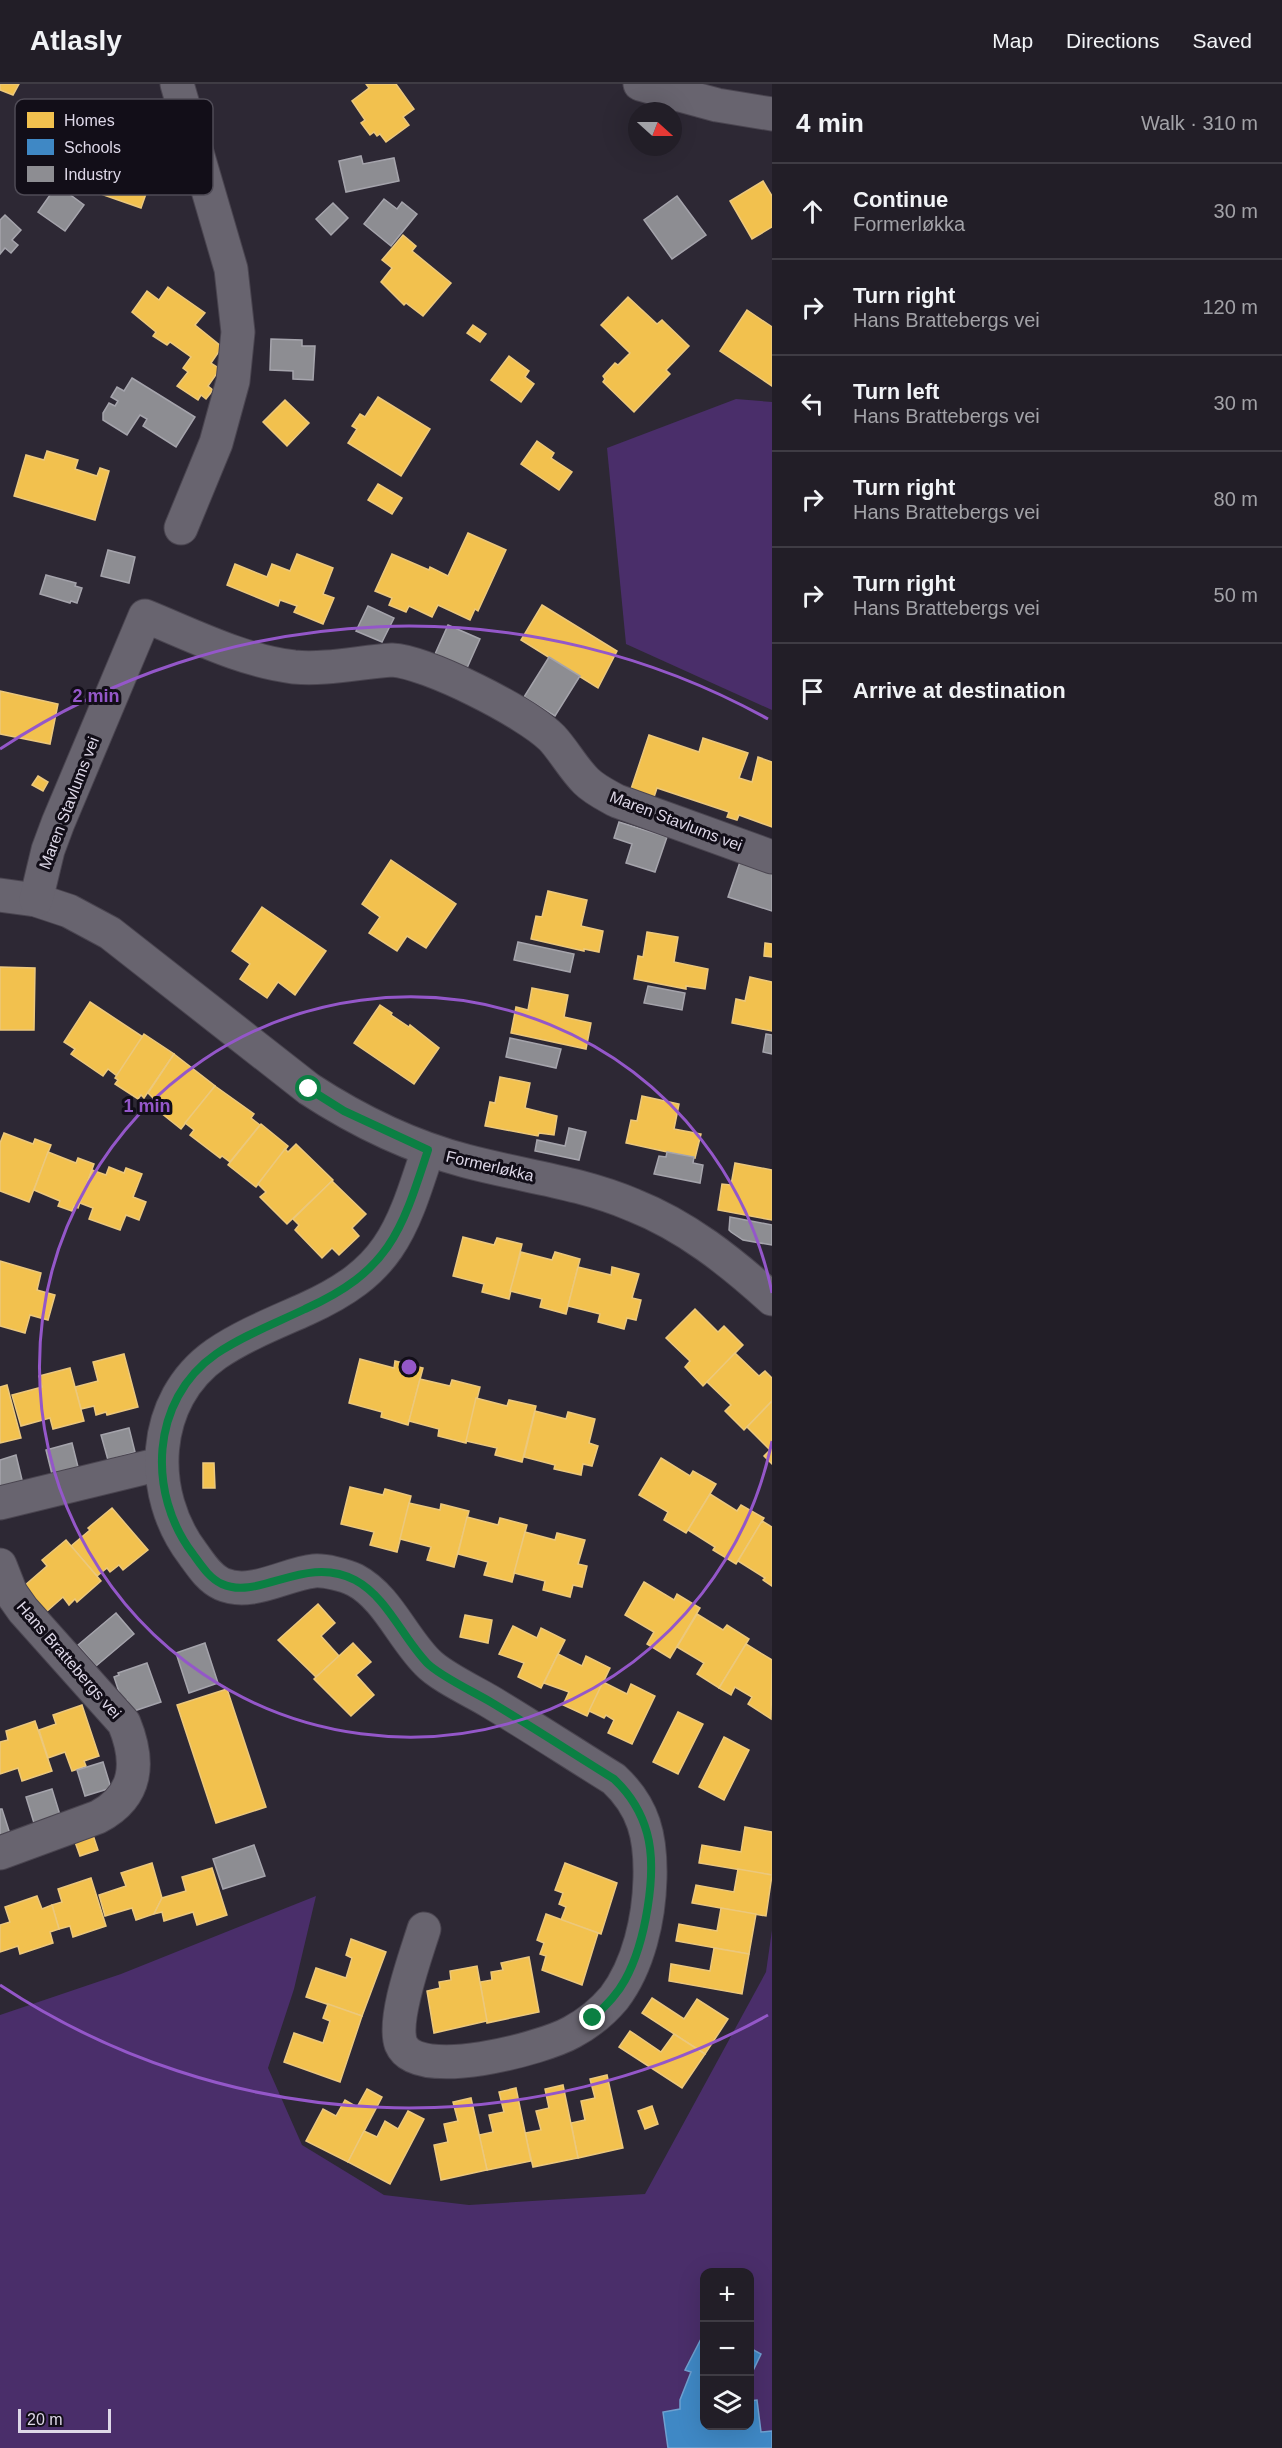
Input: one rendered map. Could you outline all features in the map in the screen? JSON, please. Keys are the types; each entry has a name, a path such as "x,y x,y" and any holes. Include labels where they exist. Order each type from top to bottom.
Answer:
{"street":[{"path":"177,84 181,99"},
{"path":"640,84 717,105 772,114"},
{"path":"181,528 216,443 233,381 238,332 231,269 209,195"},
{"name":"Maren Stavlums vei","path":"36,900 48,850 58,823 145,616 274,664 296,667 392,660 406,661 422,667 490,698 534,724 551,737 585,780 617,801 772,857"},
{"name":"Formerløkka","path":"0,895 36,900 69,911 110,933 290,1074 344,1111 428,1150 467,1162 585,1187 634,1205 690,1233 741,1271 772,1299"},
{"path":"424,1929 400,2014 400,2036 406,2053 419,2060 463,2061 534,2047 570,2033 593,2018 613,1998 625,1980 637,1954 649,1893 650,1857 647,1834 628,1792 614,1779 428,1664 373,1593 354,1579 316,1570 239,1588 222,1584 207,1573 184,1543 173,1522 162,1485 160,1464 163,1440 171,1412 182,1390 215,1354 268,1325 333,1295 356,1281 389,1248 402,1224 428,1150"},
{"path":"0,1503 160,1464"},
{"name":"Hans Brattebergs vei","path":"0,1564 11,1593 23,1610 124,1723 130,1738 133,1769 124,1799 111,1810 98,1817 0,1853"}],"shaded area":[{"path":"736,399 772,402 772,710 626,644 607,448"},
{"path":"316,1896 294,1989 268,2068 302,2145 384,2195 469,2205 645,2194 766,1972 772,1930 772,2448 0,2448 0,2015 121,1974"}],"building: Homes":[{"path":"0,84 19,84 13,95 0,90"},
{"path":"366,84 396,84 414,109 403,117 409,125 386,142 380,134 377,136 374,132 370,135 361,123 365,120 352,101 369,88"},
{"path":"763,181 772,196 772,227 752,239 730,201"},
{"path":"104,195 146,195 141,208"},
{"path":"403,235 416,246 412,251 451,283 423,316 406,303 404,305 381,282 392,268 382,260"},
{"path":"168,287 205,313 195,325 222,347 211,363 220,369 208,386 213,390 206,399 201,395 198,400 177,386 188,372 183,368 191,357 170,342 167,345 153,336 156,332 132,312 147,291 159,300"},
{"path":"628,297 657,324 662,320 689,346 666,370 670,374 634,412 603,382 605,379 603,376 615,363 618,365 630,353 601,325"},
{"path":"747,310 772,327 772,386 720,351"},
{"path":"473,325 486,334 480,342 467,333"},
{"path":"509,356 529,371 525,377 534,384 521,402 491,380"},
{"path":"378,397 430,429 401,476 348,443 357,429 352,426 360,414 365,417"},
{"path":"285,400 309,423 287,446 263,422"},
{"path":"537,441 554,453 551,458 572,472 559,490 521,464"},
{"path":"47,451 78,460 75,469 97,476 100,468 109,471 95,520 14,496 26,455 44,460"},
{"path":"378,484 402,498 392,514 368,500"},
{"path":"468,533 506,550 478,611 475,609 470,620 438,605 432,617 409,606 406,612 389,605 392,598 375,591 392,554 448,576"},
{"path":"297,554 333,568 323,594 334,598 323,624 294,612 297,606 280,600 278,606 227,585 235,564 267,577 272,564 290,571"},
{"path":"542,605 617,651 598,688 521,640"},
{"path":"0,691 58,704 50,744 0,734"},
{"path":"649,735 699,752 703,738 748,753 739,778 752,782 758,757 772,762 772,827 739,815 737,820 727,817 729,812 657,788 654,797 631,789"},
{"path":"38,776 48,782 43,791 32,785"},
{"path":"391,860 456,904 426,948 407,936 397,951 369,933 380,917 362,904"},
{"path":"548,891 587,900 581,926 603,931 599,952 584,949 584,951 531,939 536,916 542,917"},
{"path":"262,907 326,951 295,995 278,982 267,998 240,979 250,964 232,951"},
{"path":"647,932 678,937 674,962 708,969 705,989 686,986 686,989 634,979 638,956 643,957"},
{"path":"765,943 772,944 772,957 764,956"},
{"path":"0,967 35,968 34,1030 0,1030"},
{"path":"750,977 772,982 772,1031 732,1023 736,999 745,1001"},
{"path":"532,988 568,995 564,1017 591,1023 586,1049 511,1033 516,1007 528,1010"},
{"path":"90,1002 143,1037 117,1076 108,1069 103,1076 71,1054 75,1049 64,1042"},
{"path":"380,1005 439,1048 414,1084 354,1043"},
{"path":"144,1034 174,1054 144,1098 141,1095 138,1099 115,1084 118,1080 115,1078"},
{"path":"174,1054 215,1086 181,1129 151,1105 155,1100 148,1093"},
{"path":"500,1077 530,1083 525,1108 557,1116 554,1135 539,1133 538,1136 485,1126 490,1102 495,1103"},
{"path":"215,1086 254,1114 251,1118 260,1125 230,1162 222,1156 220,1158 190,1135 194,1130 185,1123"},
{"path":"642,1096 679,1104 674,1129 701,1134 695,1158 626,1143 631,1120 637,1121"},
{"path":"261,1124 288,1146 256,1187 228,1165"},
{"path":"4,1133 33,1144 35,1139 51,1145 29,1202 0,1191 0,1143"},
{"path":"296,1144 333,1180 287,1224 260,1197 266,1192 258,1184 285,1149 288,1152"},
{"path":"48,1152 76,1163 78,1158 94,1164 78,1208 74,1206 72,1211 58,1206 60,1201 34,1190"},
{"path":"735,1163 772,1170 772,1220 718,1210 722,1184 731,1185"},
{"path":"109,1167 124,1173 126,1168 142,1174 133,1197 146,1202 139,1220 126,1215 120,1230 89,1219 93,1208 80,1203 92,1170 106,1175"},
{"path":"332,1181 366,1214 352,1228 359,1236 339,1255 332,1248 322,1258 295,1230 299,1225 293,1219"},
{"path":"463,1237 494,1245 497,1238 522,1244 509,1299 482,1292 484,1284 453,1276"},
{"path":"521,1252 552,1260 555,1252 580,1259 566,1314 540,1307 542,1299 510,1291"},
{"path":"0,1261 41,1273 37,1290 55,1295 48,1320 30,1315 25,1333 0,1326"},
{"path":"578,1267 611,1275 612,1267 639,1274 632,1298 641,1300 636,1320 627,1318 624,1329 598,1322 600,1314 568,1306"},
{"path":"695,1309 718,1332 724,1326 743,1345 703,1386 685,1367 690,1361 666,1338"},
{"path":"735,1353 759,1376 765,1371 772,1378 772,1401 744,1430 725,1411 731,1405 707,1382"},
{"path":"124,1354 138,1407 107,1415 106,1412 96,1415 94,1406 81,1409 75,1387 98,1381 93,1362"},
{"path":"360,1359 394,1368 395,1361 423,1368 408,1425 381,1417 382,1412 349,1403"},
{"path":"70,1368 84,1421 53,1429 50,1418 21,1426 12,1395 42,1387 39,1376"},
{"path":"420,1379 450,1386 452,1380 480,1387 466,1443 438,1436 439,1429 409,1421"},
{"path":"7,1385 21,1438 0,1443 0,1387"},
{"path":"476,1398 507,1406 509,1400 536,1406 522,1462 495,1455 497,1448 466,1441"},
{"path":"772,1401 772,1464 764,1456 770,1450 747,1427"},
{"path":"535,1411 566,1419 568,1412 595,1419 589,1443 598,1446 592,1466 583,1464 581,1475 554,1469 555,1465 524,1457"},
{"path":"661,1458 690,1476 693,1471 716,1484 686,1533 664,1520 668,1512 639,1495"},
{"path":"203,1463 214,1463 215,1488 203,1488"},
{"path":"350,1487 383,1495 385,1489 411,1496 397,1552 370,1545 374,1532 341,1524"},
{"path":"710,1494 737,1511 741,1505 764,1518 736,1564 713,1550 715,1547 688,1530"},
{"path":"409,1503 440,1510 441,1504 469,1511 454,1567 427,1560 431,1547 400,1539"},
{"path":"112,1508 148,1550 123,1570 119,1565 110,1572 107,1568 97,1576 71,1546"},
{"path":"467,1517 498,1525 500,1518 527,1525 512,1582 484,1575 488,1562 458,1554"},
{"path":"762,1521 772,1527 772,1586 763,1580 765,1578 738,1561"},
{"path":"525,1532 555,1540 557,1533 585,1540 578,1564 587,1566 582,1587 573,1585 570,1597 543,1590 545,1581 514,1573"},
{"path":"66,1540 101,1581 77,1602 75,1599 69,1605 63,1597 46,1612 24,1586 47,1566 42,1560"},
{"path":"644,1582 674,1600 677,1594 700,1608 670,1658 647,1644 654,1632 625,1615"},
{"path":"318,1604 335,1623 321,1636 339,1656 316,1677 278,1640"},
{"path":"697,1614 723,1630 727,1625 749,1639 719,1688 697,1674 704,1663 677,1647"},
{"path":"465,1615 492,1620 488,1643 460,1637"},
{"path":"513,1626 537,1638 541,1628 565,1640 541,1688 518,1677 524,1663 499,1654"},
{"path":"353,1643 371,1662 356,1675 374,1695 351,1716 314,1679"},
{"path":"746,1644 772,1660 771,1719 748,1704 752,1697 735,1687 731,1695 719,1688"},
{"path":"558,1654 582,1666 586,1656 610,1668 587,1716 563,1705 569,1692 544,1683"},
{"path":"603,1682 627,1694 631,1684 655,1696 632,1744 608,1733 614,1720 606,1715 604,1718 589,1711"},
{"path":"227,1689 266,1807 216,1823 177,1705"},
{"path":"82,1705 99,1756 84,1761 86,1766 72,1771 65,1752 48,1758 39,1730 56,1724 53,1715"},
{"path":"678,1712 703,1724 678,1774 653,1762"},
{"path":"35,1721 52,1771 22,1781 18,1768 0,1774 0,1742 8,1740 6,1731"},
{"path":"724,1737 749,1750 724,1800 699,1787"},
{"path":"745,1827 772,1832 772,1875 699,1863 702,1845 741,1852"},
{"path":"93,1835 98,1850 80,1856 75,1842"},
{"path":"152,1863 162,1898 154,1914 136,1920 132,1908 105,1916 99,1895 126,1886 121,1873"},
{"path":"565,1863 617,1883 601,1934 561,1920 566,1907 559,1904 563,1893 555,1890"},
{"path":"212,1868 227,1915 197,1925 193,1912 164,1921 162,1912 154,1914 162,1898 186,1891 182,1877"},
{"path":"738,1869 772,1875 766,1916 692,1903 696,1885 734,1892"},
{"path":"91,1878 106,1926 73,1937 70,1926 59,1929 52,1905 62,1902 58,1889"},
{"path":"37,1896 42,1909 52,1905 59,1929 50,1932 53,1943 20,1954 18,1946 0,1952 0,1925 10,1922 5,1907"},
{"path":"721,1908 756,1914 749,1954 676,1941 679,1924 717,1931"},
{"path":"546,1914 598,1933 582,1985 542,1970 546,1956 540,1954 544,1943 537,1940"},
{"path":"351,1939 386,1952 362,2016 306,1997 316,1968 346,1978 352,1958 346,1955"},
{"path":"714,1948 749,1954 742,1994 669,1981 671,1964 710,1971"},
{"path":"529,1957 539,2012 487,2023 480,1982 492,1980 491,1972 503,1970 501,1963"},
{"path":"477,1966 487,2021 434,2033 427,1991 440,1988 439,1982 451,1980 450,1971"},
{"path":"652,1998 684,2019 697,1999 728,2019 705,2054 642,2013"},
{"path":"328,2004 362,2016 340,2082 284,2062 294,2033 323,2043 330,2021 323,2018"},
{"path":"630,2031 661,2052 674,2034 705,2054 682,2088 619,2047"},
{"path":"607,2075 623,2148 578,2158 571,2123 585,2120 581,2101 595,2098 590,2079"},
{"path":"563,2085 578,2158 533,2167 525,2133 541,2130 536,2111 549,2108 545,2089"},
{"path":"516,2088 531,2161 487,2170 479,2135 493,2132 489,2115 504,2112 499,2092"},
{"path":"367,2089 382,2097 348,2162 306,2141 323,2109 336,2116 345,2100 357,2107"},
{"path":"471,2098 487,2170 441,2180 434,2145 448,2142 444,2124 458,2121 453,2102"},
{"path":"652,2106 658,2124 645,2129 638,2111"},
{"path":"408,2111 424,2119 390,2184 348,2162 364,2131 377,2137 385,2121 398,2129"}],"building: Schools":[{"path":"700,2341 700,2430 754,2430 754,2400 757,2400 761,2432 772,2431 772,2448 668,2448 663,2412 680,2409 680,2400 691,2372 685,2370"},
{"path":"754,2350 761,2354 754,2369"}],"building: Industry":[{"path":"361,156 363,164 394,158 399,181 346,192 339,161"},
{"path":"50,195 70,195 84,205 65,231 38,212"},
{"path":"677,196 706,235 672,259 644,220"},
{"path":"384,199 397,209 402,202 417,214 391,246 364,224"},
{"path":"333,203 348,218 331,235 316,219"},
{"path":"5,215 21,230 12,240 18,245 11,253 5,248 0,254 0,220"},
{"path":"271,339 302,340 302,346 315,346 313,380 293,379 293,371 270,370"},
{"path":"132,378 195,417 176,447 143,426 147,419 140,415 127,435 103,420 103,413 109,403 115,406 118,401 111,397 117,387 124,391"},
{"path":"108,550 135,557 129,583 101,576"},
{"path":"46,575 76,583 75,586 82,588 77,603 40,594"},
{"path":"368,606 394,618 382,642 356,631"},
{"path":"448,625 480,639 467,668 435,654"},
{"path":"549,657 580,676 555,716 524,697"},
{"path":"619,822 667,837 655,872 626,863 632,844 614,838"},
{"path":"740,862 772,873 772,911 728,897"},
{"path":"518,942 574,954 570,972 514,960"},
{"path":"648,986 685,993 682,1010 644,1003"},
{"path":"766,1034 772,1035 772,1054 763,1052"},
{"path":"510,1038 561,1049 556,1068 506,1057"},
{"path":"569,1128 586,1132 579,1160 535,1151 537,1140 565,1146"},
{"path":"667,1152 694,1157 693,1163 703,1165 700,1183 654,1174 659,1156 666,1157"},
{"path":"730,1217 772,1225 772,1245 743,1240 731,1232 729,1230"},
{"path":"129,1428 135,1452 108,1460 101,1435"},
{"path":"72,1443 78,1467 52,1474 46,1450"},
{"path":"16,1455 23,1484 0,1490 0,1460"},
{"path":"116,1613 134,1634 96,1666 78,1645"},
{"path":"205,1643 218,1683 189,1693 176,1653"},
{"path":"147,1663 161,1702 131,1712 127,1700 122,1701 114,1677 119,1675 118,1673"},
{"path":"103,1762 111,1788 85,1796 77,1770"},
{"path":"52,1789 60,1815 34,1823 26,1797"},
{"path":"0,1809 2,1809 10,1834 0,1837"},
{"path":"254,1845 265,1876 223,1889 213,1859"}],"route":[{"path":"309,1089 381,1130 428,1150 402,1224 389,1248 376,1263 356,1281 333,1295 307,1309 268,1325 215,1354 182,1390 171,1412 163,1440 160,1464 162,1485 173,1522 184,1543 207,1573 222,1584 239,1588 316,1570 354,1579 373,1593 428,1664 614,1779 628,1792 647,1834 650,1857 649,1893 644,1929 637,1954 625,1980 613,1998 593,2018"}]}
